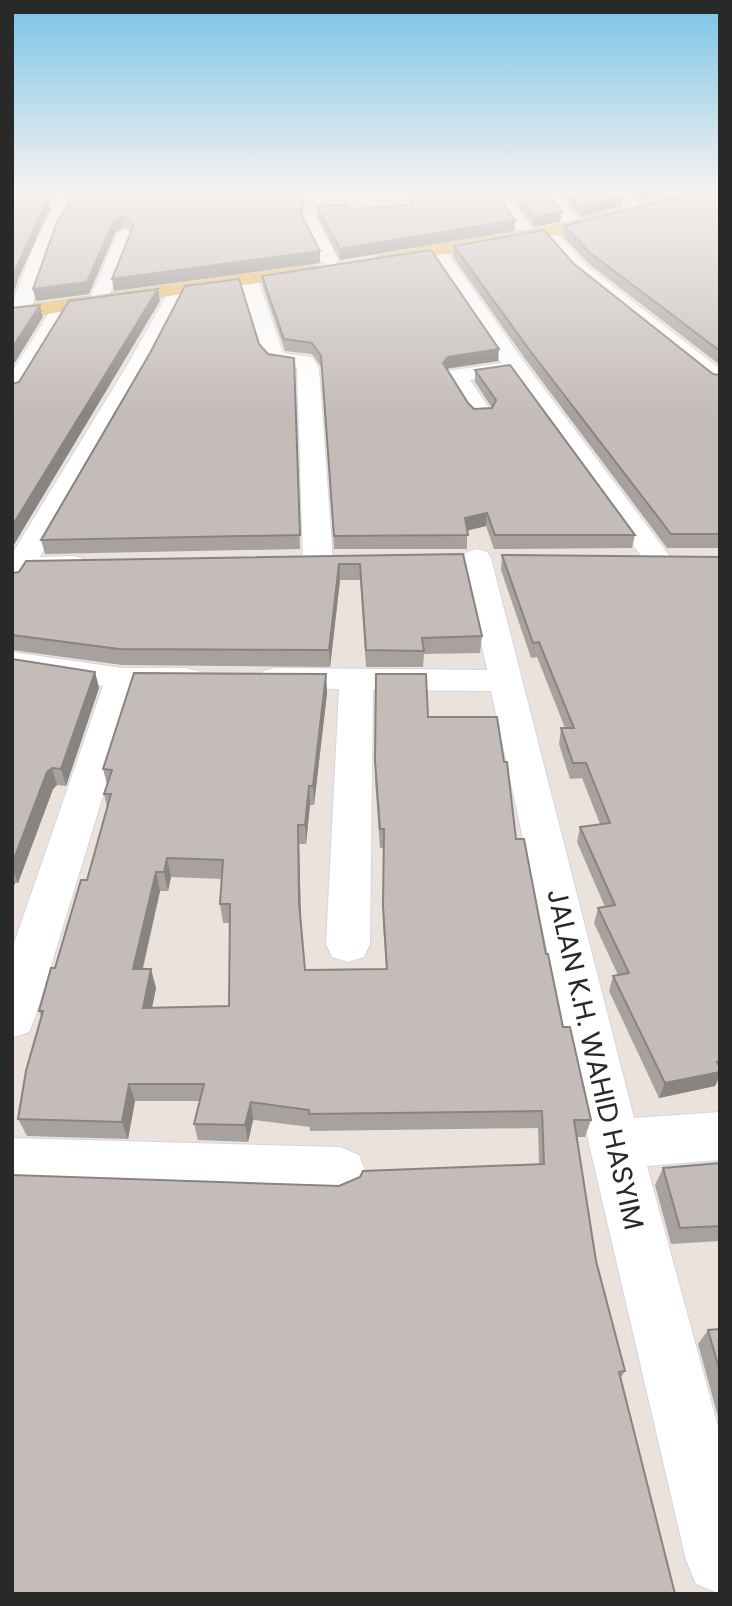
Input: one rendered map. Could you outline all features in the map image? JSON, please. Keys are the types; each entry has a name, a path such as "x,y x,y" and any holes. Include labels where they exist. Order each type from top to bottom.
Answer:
{"main road":[{"path":"16,308 63,306 330,263"},
{"path":"16,308 249,280 333,263"}],"street":[{"path":"16,308 35,263"},
{"path":"100,296 113,263"},
{"path":"444,263 516,367 671,561 620,561"},
{"path":"575,263 720,380"},
{"path":"249,280 273,356 277,359 304,362 308,368 318,561"},
{"path":"15,570 139,364 191,287"},
{"path":"12,390 63,306"},
{"path":"481,414 456,376 516,367"},
{"name":"JALAN K.H. WAHID HASYIM","path":"477,558 615,1144 720,1560"},
{"path":"15,570 101,565"},
{"path":"12,662 122,678 507,681"},
{"path":"12,1018 122,678"},
{"path":"348,944 356,678"},
{"path":"615,1144 720,1136"},
{"path":"12,1163 340,1173"}],"building":[{"path":"12,263 18,263 12,277"},
{"path":"42,263 95,263 87,282 33,289"},
{"path":"118,263 231,263 112,279"},
{"path":"347,263 440,263 499,349 448,357 443,363 468,403 474,409 492,408 496,400 475,370 510,365 635,535 495,535 487,513 465,518 468,535 334,536 321,356 312,343 284,339 262,276"},
{"path":"466,263 573,263 713,374 720,375 720,534 671,534"},
{"path":"603,263 720,263 720,351"},
{"path":"239,279 259,344 268,354 294,358 300,535 41,540 150,353 185,286"},
{"path":"158,289 12,526 12,384 19,382 69,301"},
{"path":"40,305 12,348 12,308"},
{"path":"463,554 482,636 422,638 424,651 366,650 360,564 339,564 329,650 119,649 12,635 12,573 19,572 26,561"},
{"path":"502,555 720,557 720,1062 717,1062 720,1072 665,1083 613,976 629,973 598,908 615,905 580,827 610,823 586,763 573,763 561,728 574,728 539,642 533,643"},
{"path":"12,659 95,672 61,769 52,768 47,772 12,864"},
{"path":"134,673 326,674 313,786 309,786 305,825 298,825 299,903 305,970 387,969 383,906 384,829 380,829 375,761 376,674 426,674 428,717 497,717 504,762 507,762 516,839 524,839 563,1027 570,1027 591,1120 574,1120 596,1261 625,1371 619,1372 675,1594 12,1594 12,1175 339,1186 360,1177 363,1171 544,1164 542,1111 309,1114 309,1110 251,1102 245,1125 194,1124 204,1084 129,1084 122,1122 18,1119 26,1071 43,1011 39,1011 51,968 55,968 81,880 87,880 111,794 104,794 112,770 103,769","holes":["167,858 223,860 220,904 230,904 229,1006 143,1008 151,969 133,969 156,872 164,872"]},
{"path":"720,1163 720,1226 680,1228 663,1168"},
{"path":"720,1329 720,1372 708,1330"}]}
